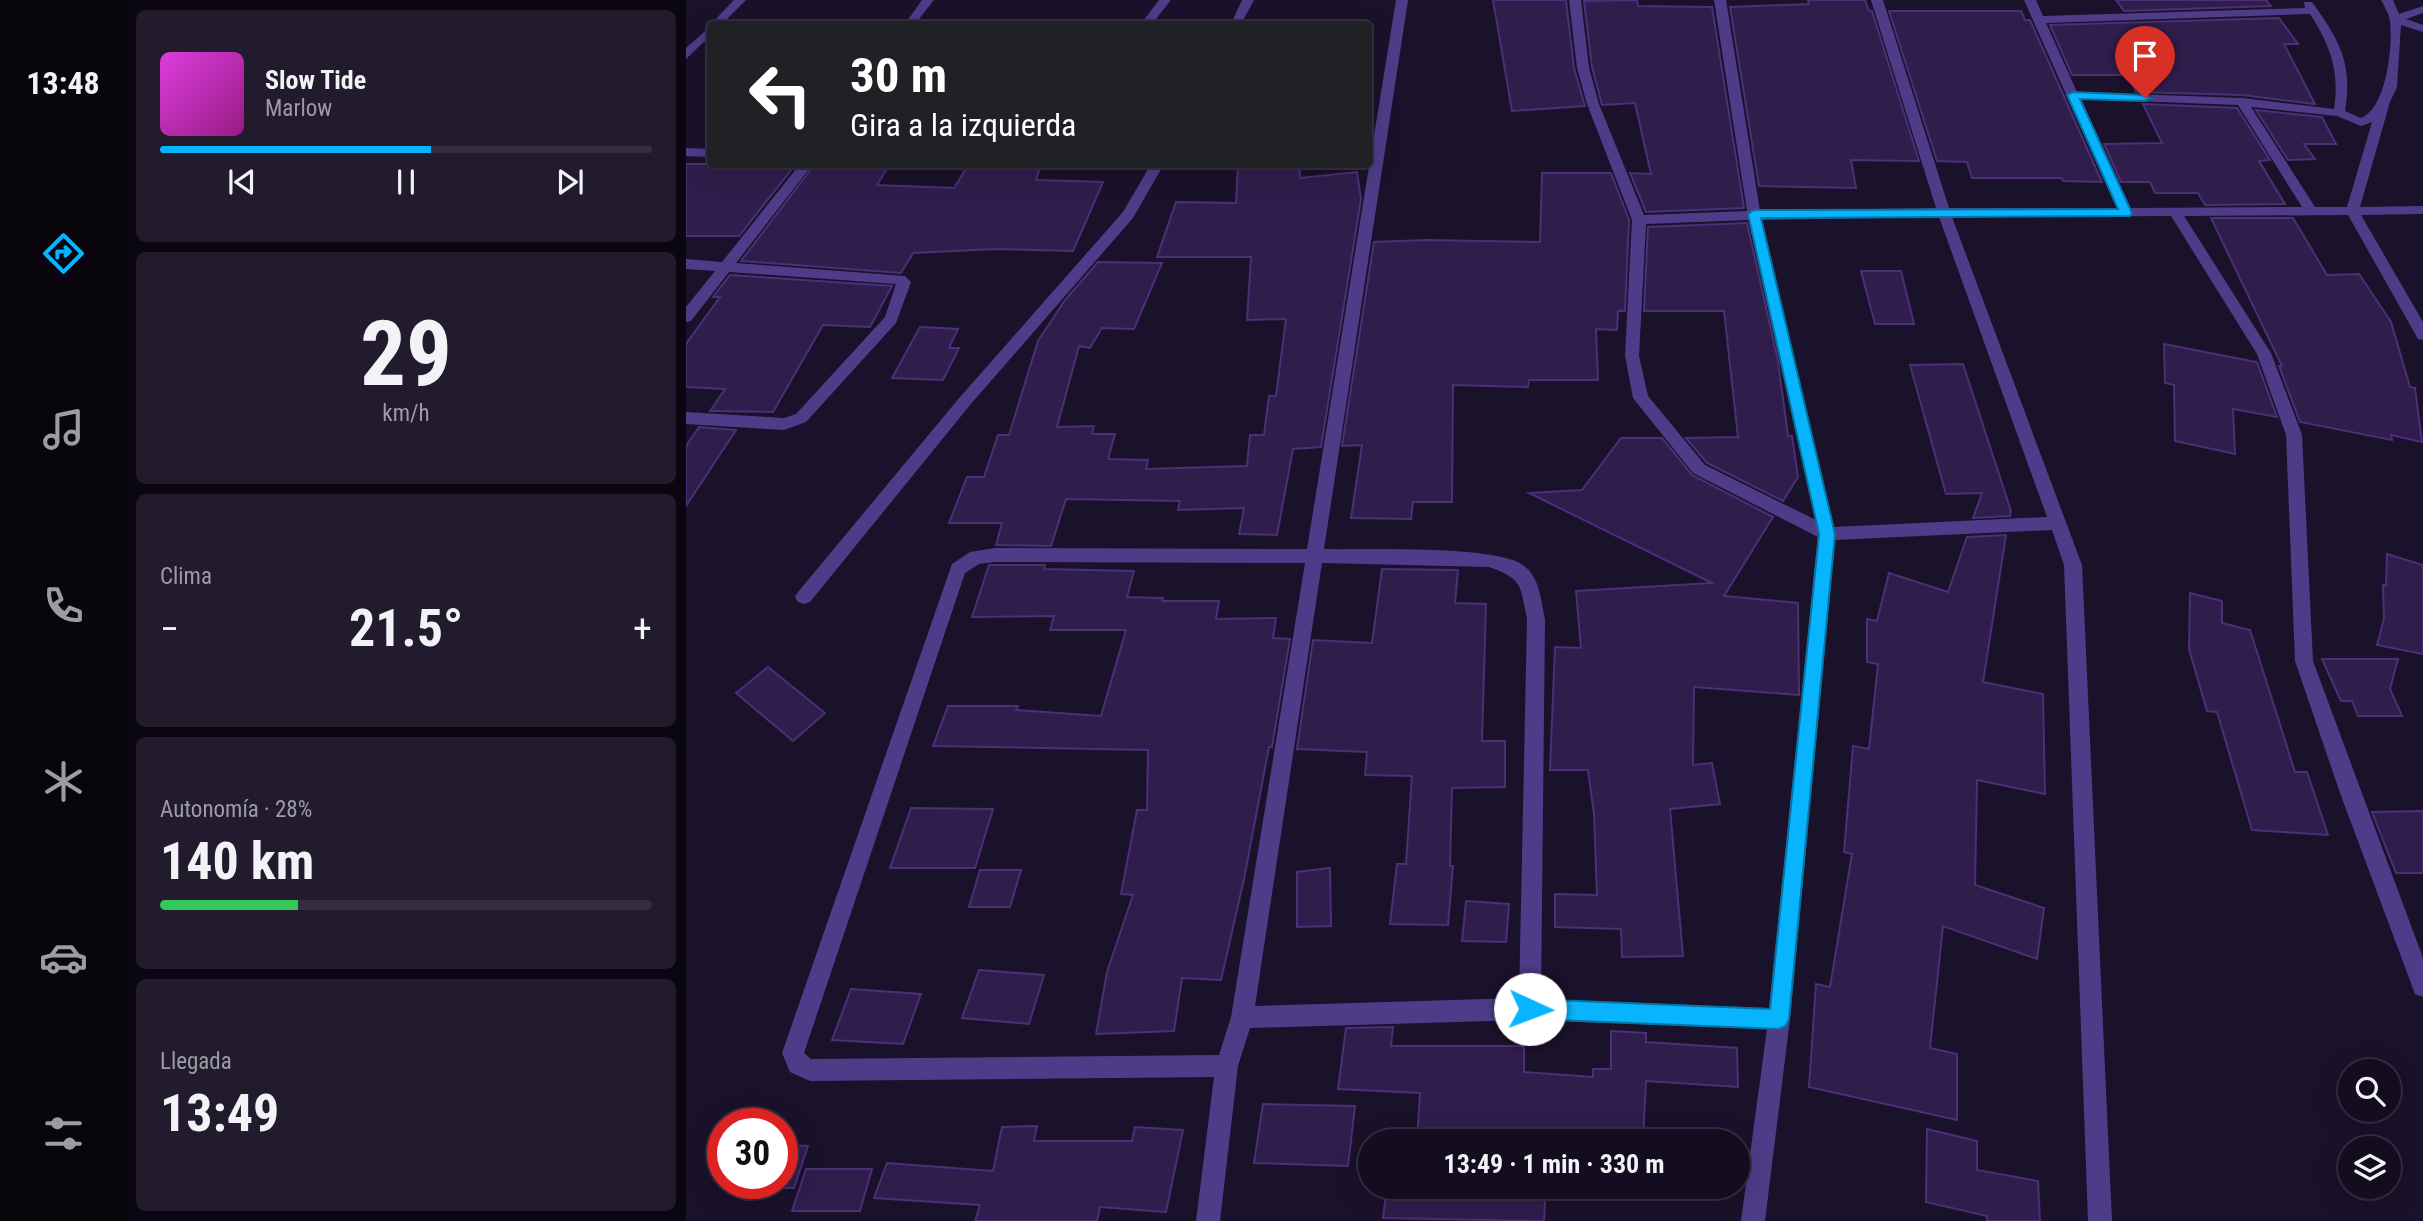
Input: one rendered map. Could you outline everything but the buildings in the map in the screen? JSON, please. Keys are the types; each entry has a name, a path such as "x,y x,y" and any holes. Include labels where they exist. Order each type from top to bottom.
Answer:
{"street":[{"path":"719,21 740,0"},
{"path":"911,21 928,0"},
{"path":"1148,21 1166,0"},
{"path":"1238,21 1248,0"},
{"path":"1208,1221 1227,1066 1242,1017 1402,0"},
{"path":"1575,0 1583,68 1592,104 1618,162 1639,220 1632,356 1640,398 1699,469 1827,534 2059,523"},
{"path":"1720,0 1754,214 1827,534 1779,1019 1753,1221"},
{"path":"1877,0 1944,212 2073,565 2100,1221"},
{"path":"2030,0 2126,213"},
{"path":"2306,0 2339,52 2344,80 2339,113"},
{"path":"2387,0 2396,19 2391,87 2384,102 2352,211 2423,335"},
{"path":"2396,19 2423,9"},
{"path":"2039,20 2313,11"},
{"path":"2396,19 2423,30"},
{"path":"686,33 707,33"},
{"path":"686,55 707,35"},
{"path":"2073,95 2242,102 2339,113 2361,122 2372,118 2384,102"},
{"path":"2242,102 2311,211"},
{"path":"686,152 707,153"},
{"path":"686,317 804,168"},
{"path":"804,597 965,401 1128,215 1156,168"},
{"path":"1639,220 1754,214 2176,214 2423,210"},
{"path":"2176,214 2264,353 2294,435 2304,661 2350,793 2423,986"},
{"path":"686,264 900,279 904,282 891,319 801,418 784,424 686,418"},
{"path":"1227,1066 810,1070 798,1064 793,1053 958,569 976,557 1314,556 1489,560 1517,570 1530,585 1536,619 1530,1009"},
{"path":"1242,1017 1530,1009 1779,1019"}],"route":[{"path":"1530,1009 1779,1019 1827,534 1754,214 2126,213 2073,95 2145,98"}]}
